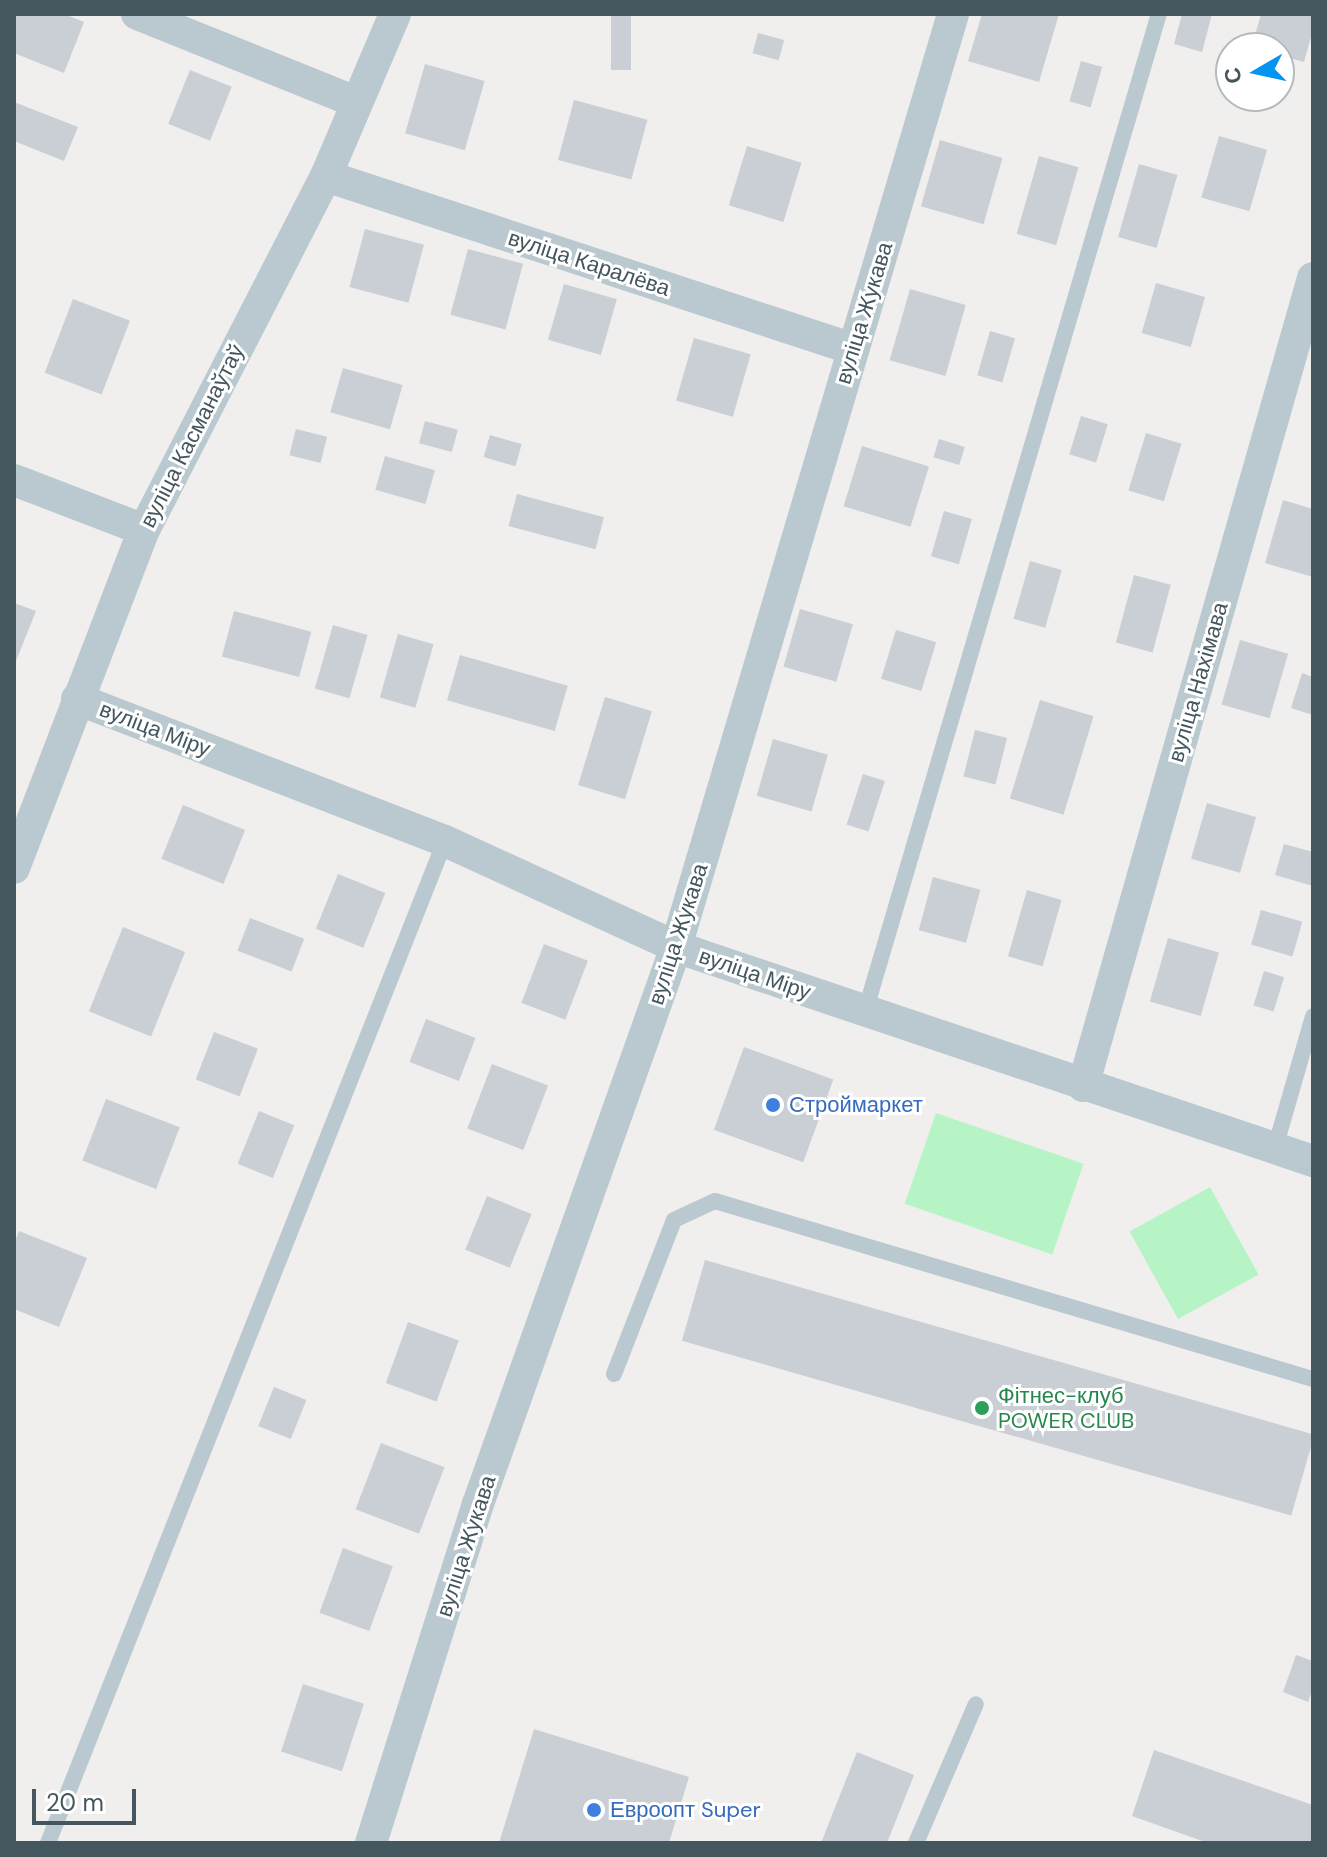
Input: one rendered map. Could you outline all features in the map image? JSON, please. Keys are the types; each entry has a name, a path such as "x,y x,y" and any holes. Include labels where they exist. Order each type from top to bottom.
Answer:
{"street":[{"path":"137,14 356,102"},
{"name":"вуліца Касманаўтаў","path":"14,868 144,530 326,176 395,14"},
{"name":"вуліца Жукава","path":"371,1843 478,1504 676,947 953,14"},
{"name":"вуліца Каралёва","path":"326,176 853,349"},
{"name":"вуліца Нахімава","path":"1083,1086 1313,278"},
{"path":"14,480 144,530"},
{"name":"вуліца Міру","path":"77,699 445,841 676,947 1313,1161"}],"lane":[{"path":"865,1012 1159,14"},
{"path":"48,1843 445,841"},
{"path":"1275,1148 1313,1016"},
{"path":"614,1374 674,1220 715,1201 1313,1379"},
{"path":"916,1843 976,1704"}],"green space":[{"path":"936,1113 1084,1164 1052,1255 905,1204"},
{"path":"1210,1187 1258,1274 1178,1319 1130,1232"}],"building":[{"path":"15,14 64,14 84,22 64,73 14,53"},
{"path":"611,14 631,14 631,70 611,70"},
{"path":"982,14 1059,14 1039,82 968,61"},
{"path":"1182,14 1212,14 1202,52 1174,44"},
{"path":"1261,14 1313,14 1313,30 1304,62 1295,59 1295,32 1256,32"},
{"path":"758,33 784,40 779,60 753,53"},
{"path":"1081,61 1102,67 1091,107 1069,101"},
{"path":"425,64 485,81 465,150 405,133"},
{"path":"190,70 232,87 210,141 168,124"},
{"path":"574,100 647,120 631,180 558,160"},
{"path":"14,102 78,127 64,161 14,141"},
{"path":"1219,136 1267,150 1249,211 1201,198"},
{"path":"940,140 1002,158 983,224 921,206"},
{"path":"747,146 802,163 783,222 729,205"},
{"path":"1039,156 1078,167 1056,245 1017,234"},
{"path":"1139,164 1177,175 1157,248 1118,237"},
{"path":"365,229 424,245 408,303 349,287"},
{"path":"468,249 523,264 505,329 450,315"},
{"path":"1156,283 1205,297 1191,347 1142,333"},
{"path":"564,284 617,299 601,355 548,340"},
{"path":"910,289 966,305 945,376 890,360"},
{"path":"73,299 130,321 102,395 45,373"},
{"path":"990,331 1015,338 1002,382 977,375"},
{"path":"694,338 751,354 733,417 676,400"},
{"path":"343,368 403,385 390,429 330,412"},
{"path":"1081,416 1108,424 1096,462 1069,454"},
{"path":"425,421 458,430 452,452 419,443"},
{"path":"296,429 327,437 321,463 289,455"},
{"path":"1146,433 1181,444 1164,501 1128,490"},
{"path":"490,435 522,444 515,466 484,457"},
{"path":"939,439 965,447 959,465 933,457"},
{"path":"862,446 929,466 911,527 844,506"},
{"path":"385,456 435,470 425,504 375,490"},
{"path":"517,494 604,517 595,549 508,526"},
{"path":"1283,500 1313,509 1313,577 1265,563"},
{"path":"944,511 972,519 959,564 931,556"},
{"path":"1030,561 1062,570 1045,628 1013,619"},
{"path":"1134,575 1171,585 1153,652 1116,643"},
{"path":"14,603 36,611 14,666"},
{"path":"800,609 853,624 836,682 783,667"},
{"path":"234,611 311,632 299,677 222,656"},
{"path":"333,625 368,635 349,698 315,688"},
{"path":"896,630 936,642 921,691 881,679"},
{"path":"398,634 434,644 415,708 380,697"},
{"path":"1240,640 1288,654 1270,718 1222,704"},
{"path":"460,655 568,686 555,731 447,700"},
{"path":"1302,673 1313,677 1313,715 1291,708"},
{"path":"605,697 652,711 625,799 578,785"},
{"path":"1040,700 1094,716 1063,815 1010,798"},
{"path":"975,730 1007,738 995,785 963,777"},
{"path":"773,739 828,755 812,811 757,796"},
{"path":"863,774 885,781 868,832 847,824"},
{"path":"1207,803 1256,817 1240,873 1191,859"},
{"path":"183,805 245,830 223,884 161,859"},
{"path":"1284,844 1313,852 1313,886 1275,875"},
{"path":"338,874 385,893 363,948 316,929"},
{"path":"933,877 980,890 966,943 919,930"},
{"path":"1027,890 1062,900 1043,966 1008,956"},
{"path":"1261,910 1302,922 1292,956 1251,945"},
{"path":"250,918 304,939 292,971 237,951"},
{"path":"123,927 185,952 151,1036 89,1011"},
{"path":"1168,938 1219,953 1201,1016 1150,1001"},
{"path":"544,944 588,961 565,1020 521,1003"},
{"path":"1264,971 1284,977 1274,1012 1253,1005"},
{"path":"426,1019 475,1038 459,1081 410,1062"},
{"path":"214,1032 258,1049 240,1096 196,1080"},
{"name":"Строймаркет","path":"744,1047 833,1079 803,1162 714,1130"},
{"path":"492,1064 548,1086 523,1150 467,1128"},
{"path":"106,1099 180,1127 156,1189 82,1161"},
{"path":"259,1111 294,1125 273,1178 238,1164"},
{"path":"487,1196 532,1214 510,1268 465,1250"},
{"path":"19,1231 87,1258 59,1327 14,1309 14,1244"},
{"path":"705,1260 1313,1434 1291,1516 682,1341"},
{"path":"408,1322 459,1340 437,1402 386,1383"},
{"path":"274,1387 306,1400 291,1439 258,1426"},
{"path":"381,1443 444,1467 419,1534 356,1509"},
{"path":"343,1548 393,1566 369,1631 319,1613"},
{"path":"1296,1655 1313,1661 1313,1688 1308,1702 1283,1692"},
{"path":"303,1684 364,1704 342,1771 281,1752"},
{"name":"Евроопт Super","path":"534,1729 689,1777 669,1843 499,1843"},
{"path":"1154,1750 1313,1805 1313,1843 1208,1843 1132,1816"},
{"path":"857,1752 914,1775 887,1843 821,1843"}],"place":[{"name":"Строймаркет","path":"773,1105"},
{"name":"Фітнес-клуб POWER CLUB","path":"982,1408"},
{"name":"Евроопт Super","path":"594,1810"}]}
